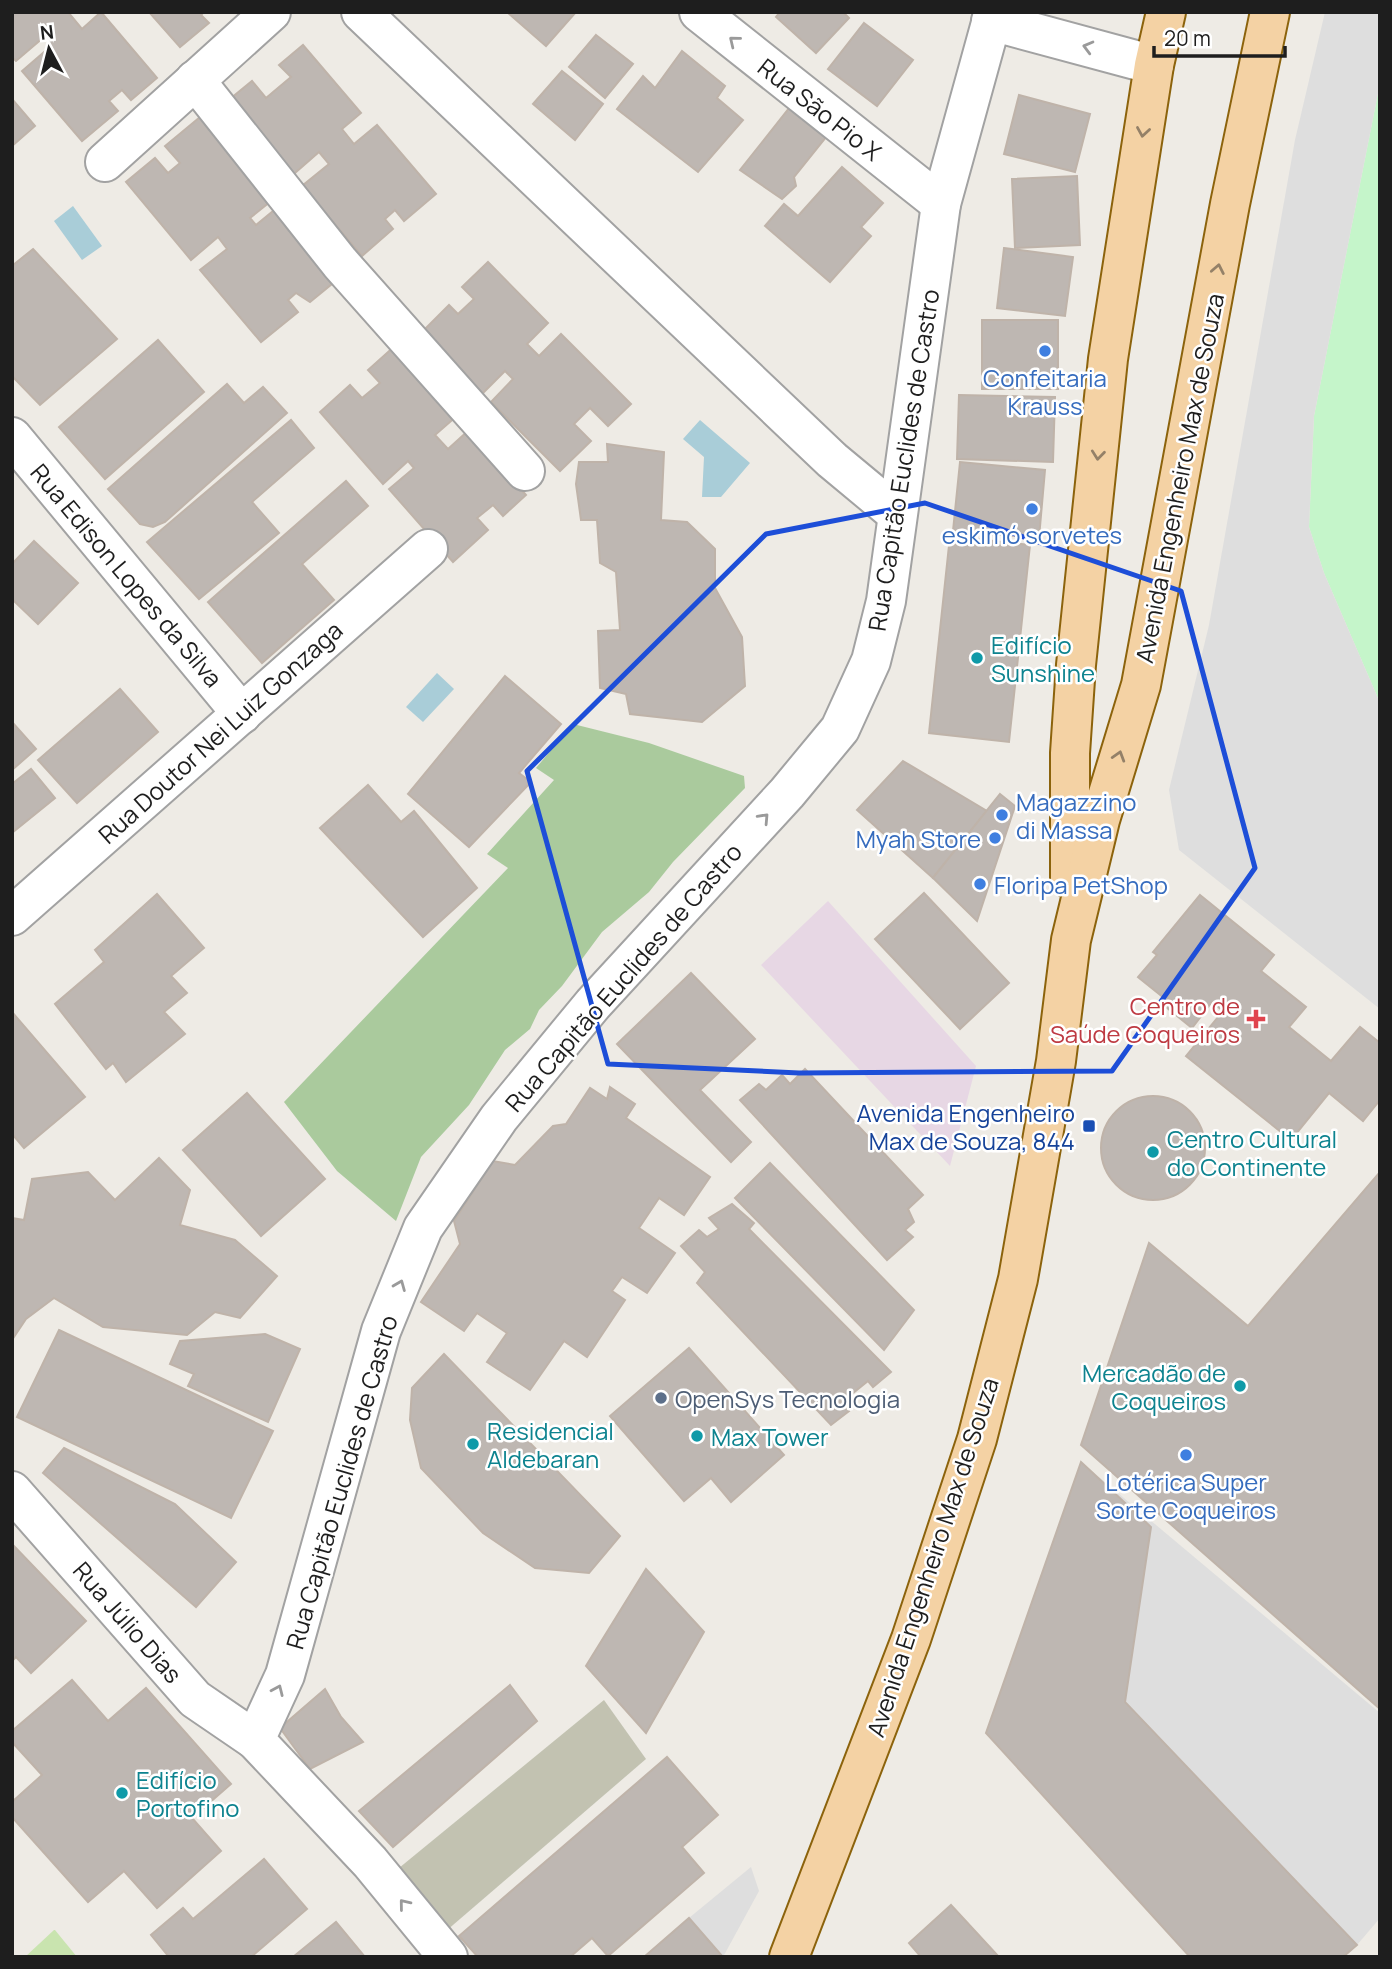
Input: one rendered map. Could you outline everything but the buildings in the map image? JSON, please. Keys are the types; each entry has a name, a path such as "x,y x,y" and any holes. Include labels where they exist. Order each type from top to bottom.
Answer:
{"main road":[{"name":"Avenida Engenheiro Max de Souza","path":"1071,940 1070,753 1076,665 1108,359 1154,65 1166,12"},
{"name":"Avenida Engenheiro Max de Souza","path":"789,1957 911,1639 977,1439 1017,1279 1056,1061 1071,940 1100,820 1141,685 1230,204 1270,12"}],"street":[{"path":"105,162 271,12"},
{"path":"361,12 832,460 897,514"},
{"name":"Rua São Pio X","path":"699,12 941,204"},
{"path":"992,17 1154,65"},
{"name":"Rua Capitão Euclides de Castro","path":"256,1740 285,1675 381,1331 424,1228 499,1118 576,1025 787,793 840,729 871,661 886,601 941,204 992,17"},
{"path":"195,80 340,263 525,471"},
{"name":"Rua Edison Lopes da Silva","path":"12,437 242,714"},
{"name":"Rua Doutor Nei Luiz Gonzaga","path":"12,916 428,549"},
{"name":"Rua Júlio Dias","path":"12,1491 195,1699 256,1740"},
{"path":"256,1740 370,1862 447,1957"}],"highlighted area":[{"path":"925,503 1181,591 1255,868 1112,1071 799,1073 608,1064 527,771 766,534"}],"shaded area":[{"path":"1325,12 1380,12 1380,83 1314,416 1309,527 1324,573 1380,703 1380,1009 1179,850 1169,790 1209,625 1295,140"},
{"path":"828,901 976,1066 950,1166 761,965"},
{"path":"1081,1462 1380,1713 1380,1918 1357,1945 1031,1606"},
{"path":"604,1700 646,1759 446,1931 399,1868"},
{"path":"751,1867 759,1891 723,1957 689,1918"}],"green space":[{"path":"1380,83 1380,703 1324,573 1309,527 1314,416"},
{"path":"573,724 649,743 744,776 745,788 673,862 649,892 602,932 562,986 539,1010 530,1029 505,1050 469,1105 421,1157 396,1221 337,1171 284,1102 508,868 487,854 554,780 536,768"},
{"path":"54,1930 77,1957 25,1957"}],"water":[{"path":"73,206 102,246 82,260 54,221"},
{"path":"700,420 750,463 721,497 702,497 704,457 683,439"},
{"path":"437,673 454,689 423,722 406,707"}],"place":[{"name":"Confeitaria Krauss","path":"1045,351"},
{"name":"eskimó sorvetes","path":"1032,509"},
{"name":"Edifício Sunshine","path":"977,658"},
{"name":"Magazzino di Massa","path":"1002,815"},
{"name":"Myah Store","path":"995,838"},
{"name":"Floripa PetShop","path":"980,884"},
{"name":"Centro de Saúde Coqueiros","path":"1256,1019"},
{"name":"Avenida Engenheiro Max de Souza, 844","path":"1089,1126"},
{"name":"Centro Cultural do Continente","path":"1153,1152"},
{"name":"Mercadão de Coqueiros","path":"1240,1386"},
{"name":"OpenSys Tecnologia","path":"661,1398"},
{"name":"Max Tower","path":"697,1436"},
{"name":"Residencial Aldebaran","path":"473,1444"},
{"name":"Lotérica Super Sorte Coqueiros","path":"1186,1455"},
{"name":"Edifício Portofino","path":"122,1793"}]}
